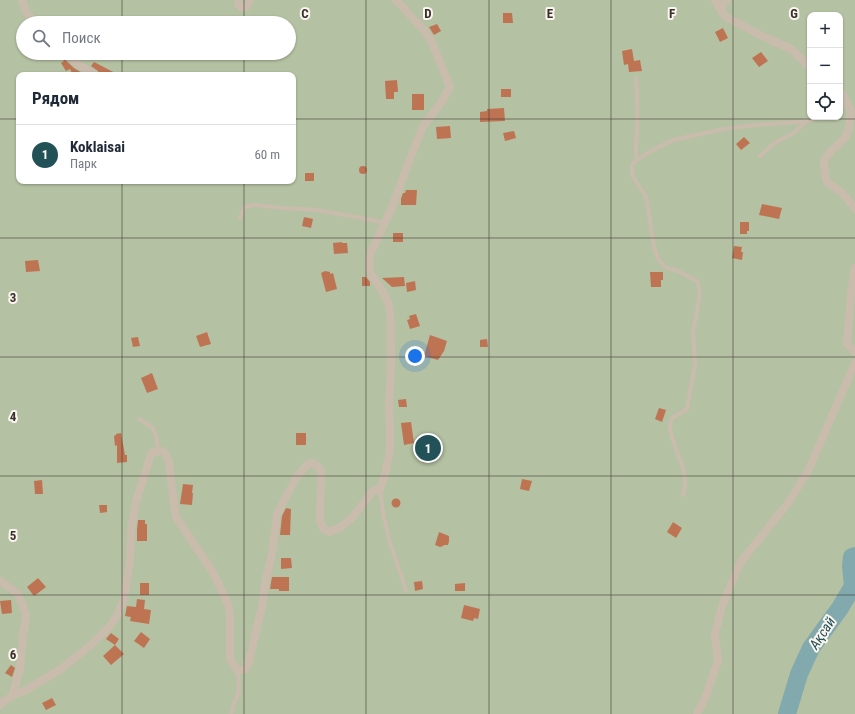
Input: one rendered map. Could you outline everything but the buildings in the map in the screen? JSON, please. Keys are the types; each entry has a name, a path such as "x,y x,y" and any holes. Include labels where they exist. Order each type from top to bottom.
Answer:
{"street":[{"path":"22,0 26,12 29,16"},
{"path":"238,0 238,4 241,7 246,7 250,0"},
{"path":"0,706 12,696 28,689 61,669 92,644 109,627 117,616 124,599 126,588 130,560 131,530 136,502 151,454 153,452 158,451 165,453 169,461 176,517 214,574 228,604 230,614 230,659 238,671 245,669 249,662 272,554 277,514 296,478 306,466 312,463 320,468 320,521 323,528 330,532 341,527 352,518 373,491 377,489 380,490 390,450 388,407 391,364 391,325 389,305 371,274 370,265 372,252 391,210 423,126 440,104 450,87 431,40 396,0"},
{"path":"715,0 726,16 762,36 791,49 807,64"},
{"path":"722,12 722,5 727,0"},
{"path":"74,60 90,72"},
{"path":"843,95 851,111 849,129 844,139 824,160 825,175 827,182 841,192 855,209"},
{"path":"855,268 851,293 847,344 855,352"},
{"path":"697,714 706,696 718,661 715,634 722,606 740,563 788,503 808,471 855,363"},
{"path":"0,581 17,593 26,615 20,669 12,696"}],"lane":[{"path":"636,78 637,139 635,152 637,160"},
{"path":"683,495 685,490 682,463 673,441 670,426 672,418 687,409 695,365 693,331 700,291 697,281 678,271 665,267 658,259 654,247 646,197 636,183 632,173 632,164 651,151 673,140 724,129 810,120"},
{"path":"760,156 773,144 792,134 807,121"},
{"path":"240,218 245,207 253,205 317,210 385,223"},
{"path":"139,419 153,428 157,440 158,451"},
{"path":"380,490 390,543 406,590"},
{"path":"231,714 239,692 238,671"}],"green space":[{"path":"0,0 855,0 855,714 0,714"}],"waterway":[{"name":"Ақсай","path":"787,714 799,674 811,648 840,608 853,586 851,566 852,557 855,556"}],"place":[{"name":"Koklaisai","path":"428,448"}]}
